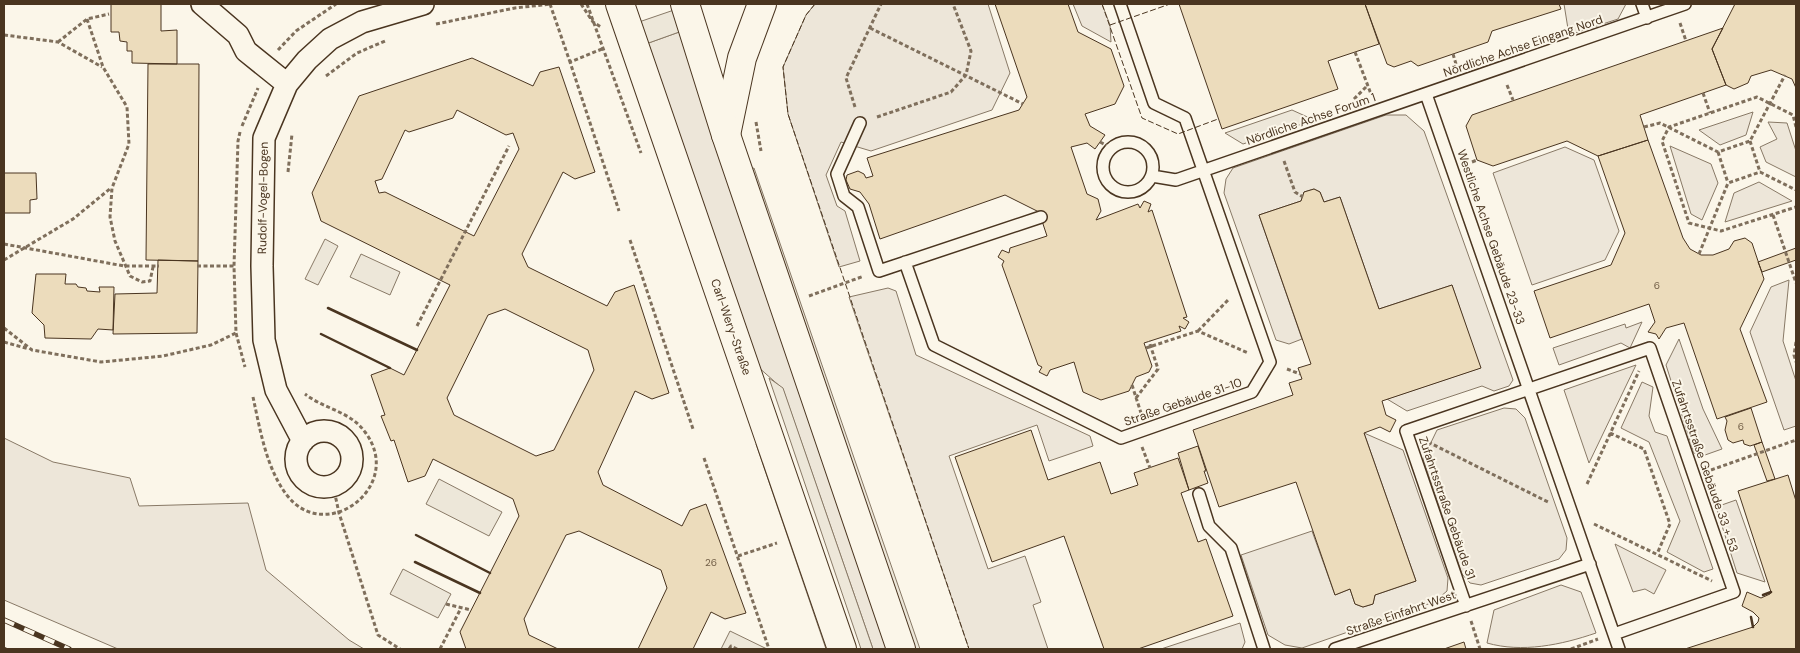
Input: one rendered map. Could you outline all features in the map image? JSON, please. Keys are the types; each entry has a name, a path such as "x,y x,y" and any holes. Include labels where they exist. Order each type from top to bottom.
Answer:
{"main road":[{"name":"Carl-Wery-Straße","path":"620,4 842,649"},
{"path":"685,4 726,134 901,649"},
{"path":"726,134 742,58 762,4"}],"street":[{"path":"202,4 238,35 246,51 286,84"},
{"name":"Rudolf-Vogel-Bogen","path":"303,441 276,390 264,340 262,266 264,138 286,84 307,60 342,32 362,22 423,4"},
{"path":"325,431 333,432 347,442 350,450 351,466 341,481 332,485 315,485 301,474 296,457 303,441 317,432 325,431"}],"lane":[{"path":"1121,4 1154,103 1185,118 1270,362"},
{"path":"1642,4 1647,18"},
{"name":"Nördliche Achse Eingang Nord","path":"1426,94 1685,4"},
{"name":"Nördliche Achse Forum 1","path":"1152,176 1176,180 1426,94"},
{"name":"Westliche Achse Gebäude 23-33","path":"1426,94 1531,390 1619,649"},
{"path":"860,123 837,174 844,196 858,207 879,271 1041,217"},
{"path":"1127,142 1142,146 1152,159 1152,176 1148,183 1134,192 1117,190 1105,179 1102,170 1103,162 1112,148 1127,142"},
{"name":"Straße Gebäude 31-10","path":"905,262 934,345 1121,438 1252,392 1270,362"},
{"path":"1531,390 1650,348"},
{"name":"Zufahrtsstraße Gebäude 33 + 53","path":"1650,348 1734,592"},
{"name":"Zufahrtsstraße Gebäude 31","path":"1466,606 1406,431 1531,390"},
{"path":"1199,494 1210,526 1230,548 1264,649"},
{"name":"Straße Einfahrt West","path":"1335,649 1590,564"},
{"path":"1614,634 1734,592"}],"path":[{"path":"247,376 236,333 234,266 238,141 246,115 266,68 279,49 296,31 336,4"},
{"path":"434,24 515,8 551,4 619,211"},
{"path":"581,4 593,22 606,28"},
{"path":"570,62 602,49 587,4"},
{"path":"881,4 846,78 860,123 951,92 966,75 971,51 953,4"},
{"path":"58,42 86,19 109,14"},
{"path":"86,19 103,67 127,107 129,144 112,188 110,217 115,241 124,266 130,276 142,282 150,281 153,267"},
{"path":"870,28 1023,104"},
{"path":"4,36 58,42 103,67"},
{"path":"322,79 357,54 392,38"},
{"path":"1355,52 1377,111"},
{"path":"1453,54 1456,64"},
{"path":"1718,152 1750,141 1785,75"},
{"path":"1703,93 1710,113"},
{"path":"1796,127 1793,115 1757,97 1669,127 1662,141 1689,224 1721,231 1796,207"},
{"path":"1644,127 1660,123 1718,152 1728,183 1699,254"},
{"path":"288,178 292,128"},
{"path":"1750,141 1760,172"},
{"path":"1100,142 1112,148"},
{"path":"1279,144 1295,192 1303,197"},
{"path":"417,326 509,146"},
{"path":"1472,162 1477,160"},
{"path":"1728,183 1760,172 1796,190"},
{"path":"4,260 73,219 112,188"},
{"path":"1773,215 1796,283"},
{"path":"630,240 693,429"},
{"path":"4,244 124,266 159,266"},
{"path":"198,266 262,266"},
{"path":"808,296 879,271"},
{"path":"1146,348 1198,331 1242,285"},
{"path":"4,328 32,350"},
{"path":"1198,331 1300,374"},
{"path":"4,342 32,350 101,362 163,356 211,345 236,333"},
{"path":"1136,398 1158,369 1149,341"},
{"path":"1796,342 1794,355 1796,362"},
{"path":"1587,484 1650,348"},
{"path":"1132,386 1147,428"},
{"path":"252,394 265,449 278,482 286,495 302,509 320,515 339,513 356,503 370,487 378,469 374,450 366,433 355,420 315,402 304,393"},
{"path":"1406,431 1573,514"},
{"path":"1610,433 1644,449 1670,524 1658,554"},
{"path":"1694,476 1796,440"},
{"path":"704,458 768,649"},
{"path":"332,485 339,513 378,635 400,649"},
{"path":"1605,528 1734,592"},
{"path":"738,556 777,543"},
{"path":"446,604 471,610"},
{"path":"1466,606 1480,649"},
{"path":"440,649 461,608"},
{"path":"1570,649 1614,634"},
{"path":"729,649 731,646 737,649"}],"shaded area":[{"path":"815,4 988,4 1010,73 992,110 871,151 841,142 826,175 837,206 845,211 860,261 839,267 788,114 783,67 806,15"},
{"path":"1073,4 1102,4 1110,25 1111,42 1082,26"},
{"path":"1564,4 1626,4 1618,19 1569,35"},
{"path":"674,10 682,31 643,45 636,23"},
{"path":"682,31 894,649 873,649 783,389 757,366 643,45"},
{"path":"1292,110 1314,120 1243,144 1225,133"},
{"path":"1753,112 1746,135 1720,145 1699,130"},
{"path":"1386,115 1406,115 1424,131 1513,380 1509,386 1494,391 1482,386 1407,411 1387,399 1480,368 1452,285 1379,309 1340,197 1324,202 1320,192 1314,189 1304,192 1301,201 1259,215 1302,339 1289,344 1276,340 1224,193 1226,179 1233,168"},
{"path":"1768,122 1787,123 1796,151 1796,177 1766,162 1760,147 1777,139"},
{"path":"1670,146 1711,164 1718,183 1702,220 1691,214"},
{"path":"1565,147 1594,160 1619,231 1605,260 1532,285 1493,173"},
{"path":"754,168 920,649 910,649 745,171"},
{"path":"1759,182 1792,201 1725,222 1734,193"},
{"path":"325,239 338,246 318,285 305,279"},
{"path":"361,254 400,272 390,295 350,277"},
{"path":"1789,280 1783,341 1796,381 1796,426 1784,430 1750,332 1771,287"},
{"path":"888,288 896,291 916,355 1090,436 1093,446 1049,461 1037,425 949,456 988,569 1025,556 1041,602 1033,605 1048,649 969,649 849,297"},
{"path":"1642,322 1630,348 1621,343 1559,365 1553,348 1625,324 1626,328"},
{"path":"1679,339 1703,409 1722,449 1705,455 1694,453 1666,365"},
{"path":"1636,365 1589,463 1564,390"},
{"path":"769,378 783,388 873,649 861,649"},
{"path":"1642,382 1653,387 1649,416 1655,432 1667,436 1713,569 1704,572 1667,552 1680,521 1649,442 1621,428"},
{"path":"1504,408 1516,409 1525,418 1567,538 1566,550 1559,559 1481,585 1470,583 1462,574 1423,459 1437,430"},
{"path":"1364,433 1403,450 1448,578 1447,591 1434,602 1302,648 1285,645 1268,635 1241,555 1312,531 1335,595 1350,589 1355,604 1363,607 1373,604 1375,595 1416,581"},
{"path":"4,438 53,462 130,478 139,506 248,503 266,570 349,640 364,649 118,649 4,600"},
{"path":"763,442 834,649 826,649 756,444"},
{"path":"439,479 502,512 489,536 426,504"},
{"path":"1736,500 1765,582 1737,573 1716,507"},
{"path":"1615,544 1666,570 1654,594 1645,589 1633,592"},
{"path":"403,569 451,594 438,618 390,594"},
{"path":"1561,585 1581,592 1596,633 1542,646 1514,647 1487,643 1494,610"},
{"path":"1240,623 1245,642 1242,649 1161,649"},
{"path":"730,631 767,649 721,649"}],"building":[{"path":"111,4 161,4 161,31 177,30 177,64 132,63 132,51 127,51 127,42 120,41 119,32 111,32"},
{"path":"995,4 1068,4 1078,32 1111,49 1124,86 1115,104 1085,114 1090,126 1105,135 1095,149 1087,143 1071,147 1087,194 1098,199 1101,211 1096,220 1138,204 1140,208 1144,201 1151,204 1148,212 1152,210 1187,317 1183,318 1189,322 1185,329 1179,326 1181,331 1144,343 1152,366 1149,372 1136,377 1129,391 1101,400 1083,392 1074,362 1050,370 1047,376 1039,372 1042,367 1038,365 1002,265 1004,261 998,257 1002,250 1009,253 1010,248 1047,236 1039,212 1005,195 880,239 869,204 860,192 850,189 846,180 847,175 858,171 864,174 866,178 873,176 867,158 1019,110 1027,97"},
{"path":"1179,4 1365,4 1379,44 1328,61 1338,89 1222,129"},
{"path":"1365,4 1559,4 1561,9 1492,31 1488,42 1418,66 1411,61 1394,67 1387,64"},
{"path":"1735,4 1796,4 1796,88 1792,79 1771,70 1751,76 1748,83 1734,89 1726,85 1712,49"},
{"path":"1723,28 1712,49 1726,85 1640,115 1648,140 1598,156 1567,141 1493,166 1477,160 1466,126 1472,115"},
{"path":"472,58 533,86 540,72 559,67 595,172 575,179 563,172 522,254 528,267 607,306 615,292 634,285 669,393 652,399 635,391 598,472 603,485 682,526 690,510 706,504 746,613 725,619 711,612 693,649 638,649 667,588 661,570 579,531 566,535 524,619 529,635 558,649 466,649 460,632 519,516 513,499 433,459 425,476 408,482 394,440 391,441 381,416 385,415 371,375 390,368 404,375 450,285 321,221 312,193 359,96","holes":["457,110 506,135 513,133 519,149 474,236 385,192 379,193 375,181 382,179 405,130 409,132 453,118","505,309 588,350 594,370 554,450 536,456 454,415 447,398 488,315"]},
{"path":"148,64 199,64 198,261 146,260"},
{"path":"1648,140 1683,238 1690,249 1701,255 1713,255 1729,249 1734,241 1745,238 1752,243 1764,279 1740,329 1767,402 1717,419 1684,323 1666,328 1659,339 1656,334 1648,332 1655,322 1649,304 1550,338 1534,291 1611,265 1625,233 1598,156"},
{"path":"4,173 36,173 37,199 30,200 30,213 4,213"},
{"path":"1314,189 1320,192 1324,202 1340,197 1379,309 1452,285 1481,368 1382,401 1386,415 1396,420 1390,432 1380,427 1364,433 1416,581 1375,595 1373,604 1363,607 1355,604 1350,589 1335,595 1296,482 1219,507 1193,430 1293,395 1289,383 1302,379 1298,368 1311,364 1259,215 1301,201 1304,192"},
{"path":"1796,248 1796,260 1762,272 1758,262"},
{"path":"158,260 198,261 197,333 113,334 115,294 157,293"},
{"path":"36,274 66,274 65,284 76,284 78,287 86,288 87,291 100,292 99,287 114,287 113,330 98,329 91,339 45,338 44,325 32,313"},
{"path":"1751,408 1762,442 1750,446 1744,444 1743,440 1733,443 1728,440 1725,430 1727,421 1725,417"},
{"path":"1031,430 1048,480 1100,462 1111,494 1138,485 1134,473 1178,458 1189,490 1181,493 1198,542 1206,539 1233,616 1138,649 1104,649 1064,536 992,562 955,457"},
{"path":"1762,442 1775,479 1767,481 1754,445"},
{"path":"1198,446 1208,483 1189,490 1178,453"},
{"path":"1788,475 1796,501 1796,649 1685,649 1753,627 1758,622 1759,618 1753,612 1742,606 1747,592 1761,598 1771,592 1738,491"},
{"path":"1464,642 1466,649 1444,649"}],"railway":[{"path":"4,620 69,649"}],"fence":[{"path":"815,4 806,15 783,67 788,114 969,649"},
{"path":"1102,4 1142,118 1178,134 1218,119"},
{"path":"1110,25 1170,4"},
{"path":"4,647 8,649"}],"wall":[{"path":"328,308 417,350"},
{"path":"321,334 390,368"},
{"path":"416,535 490,573"},
{"path":"415,562 480,593"},
{"path":"1763,595 1771,592"},
{"path":"1751,617 1753,627"}]}
